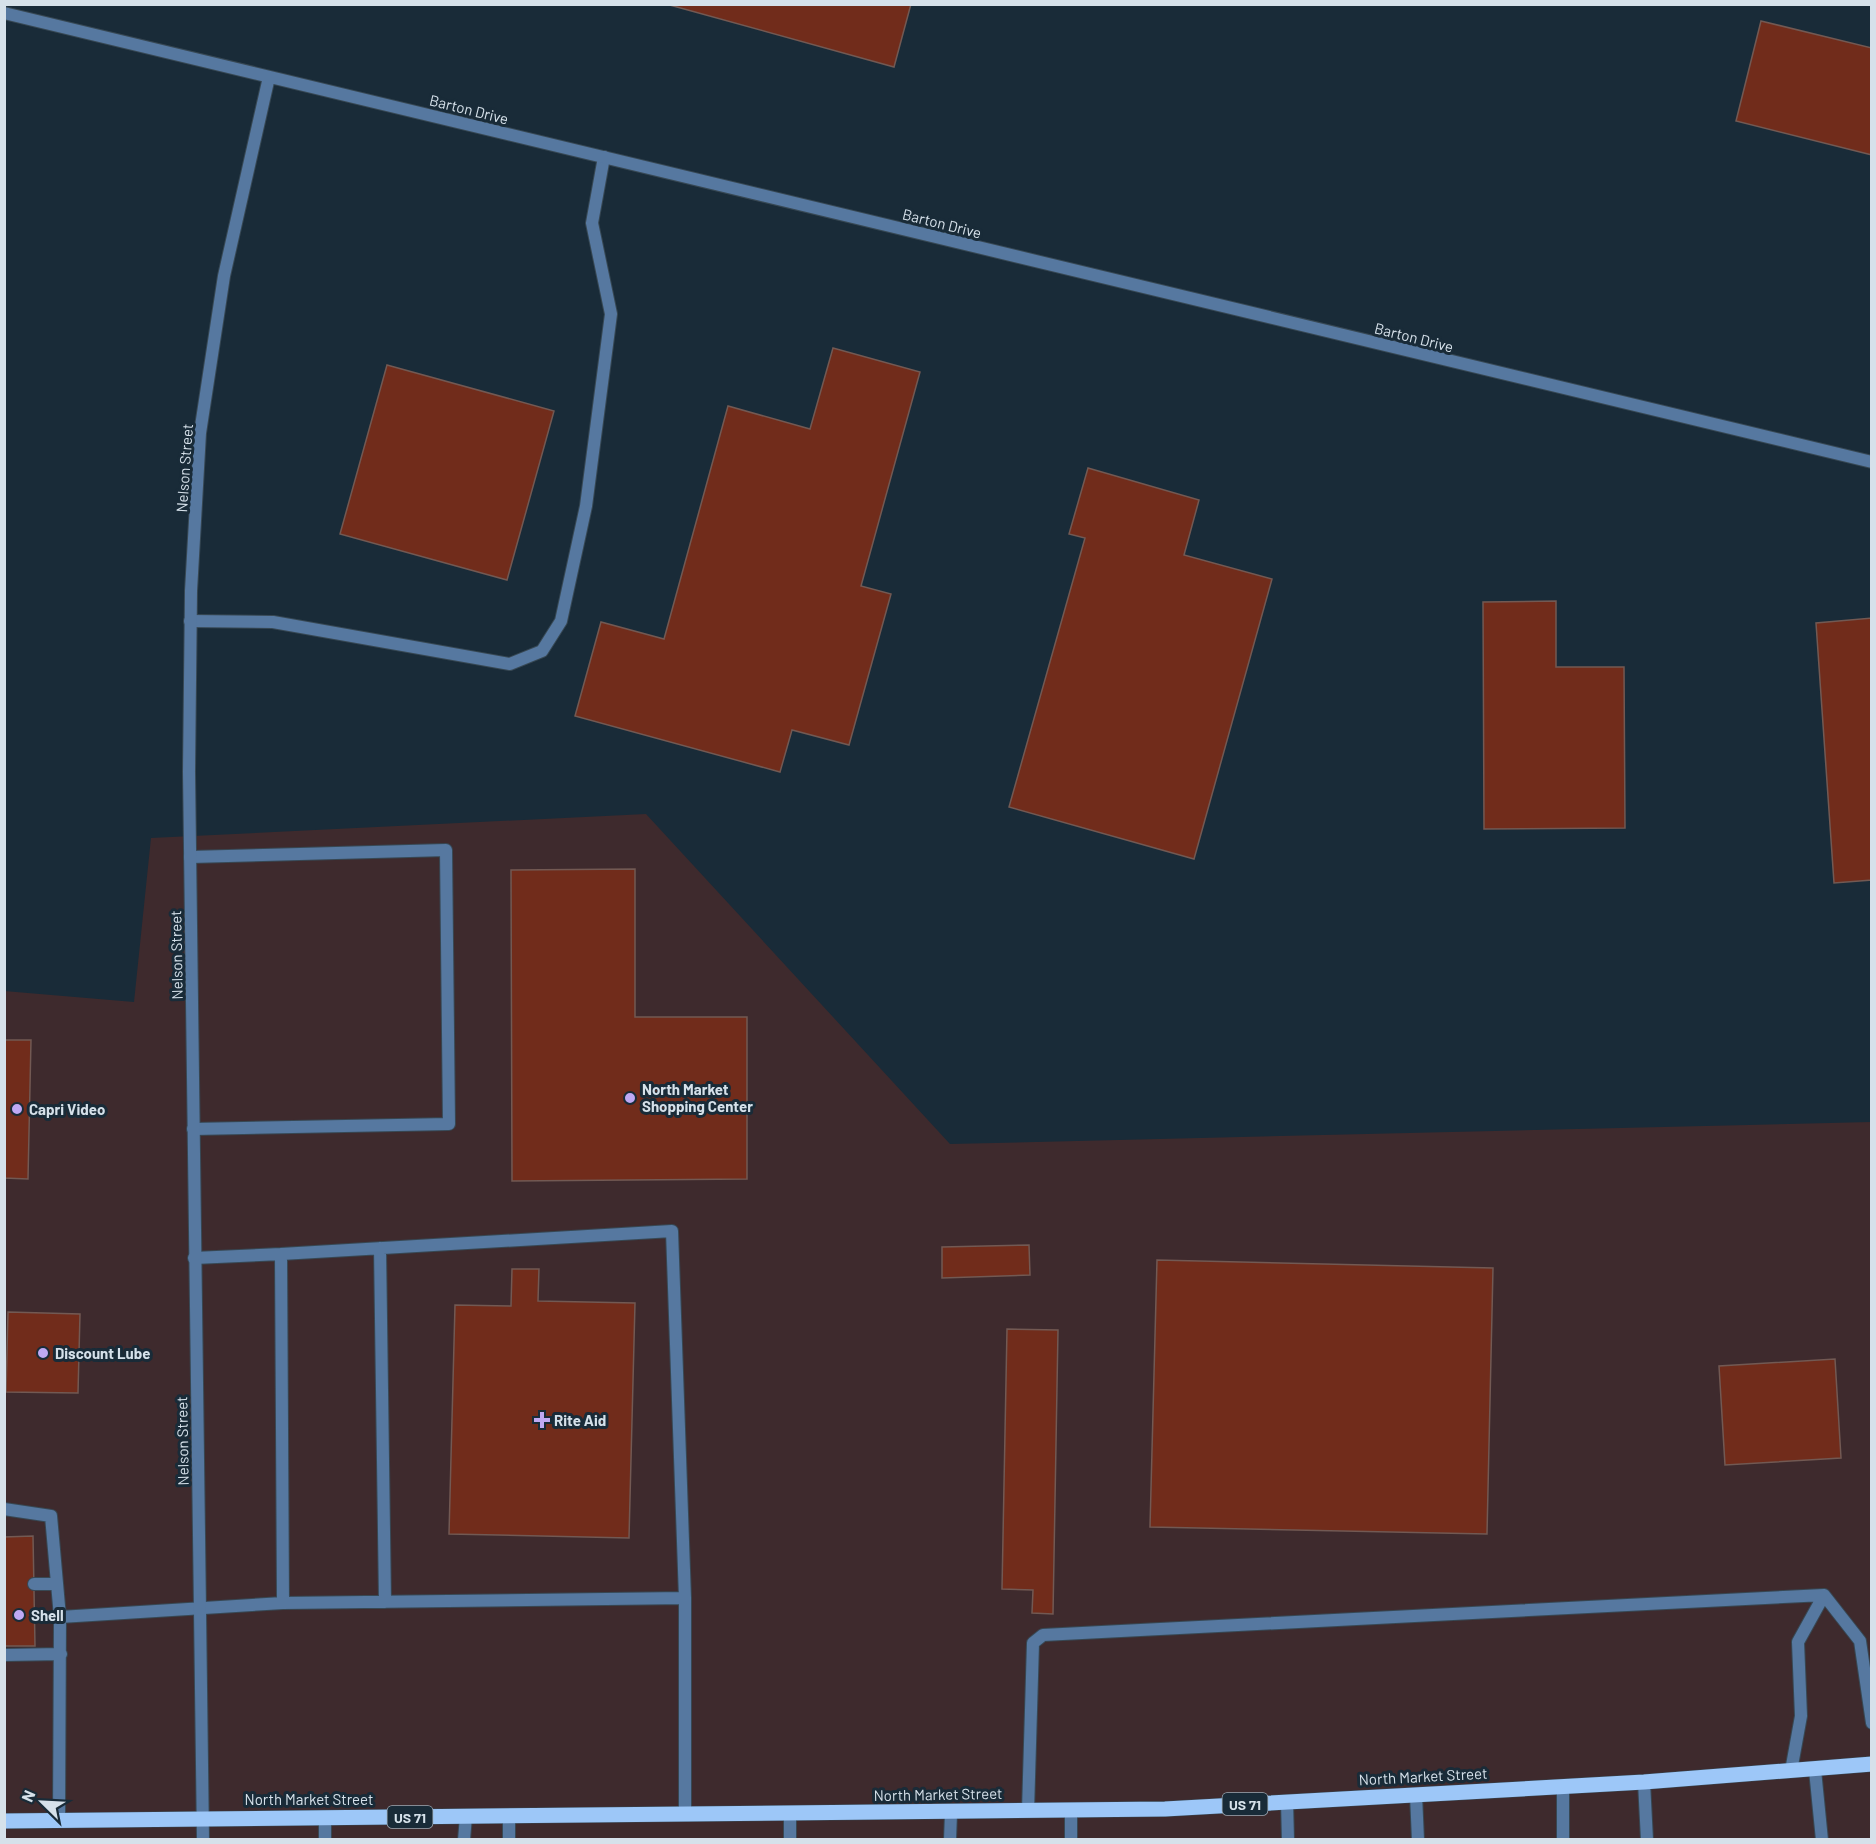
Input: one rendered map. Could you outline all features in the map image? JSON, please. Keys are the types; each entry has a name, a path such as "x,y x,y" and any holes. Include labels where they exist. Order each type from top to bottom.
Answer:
{"main road":[{"name":"North Market Street","path":"4,1821 1071,1811 1287,1802 1644,1782 1872,1764"}],"street":[{"name":"Barton Drive","path":"4,13 1872,462"},
{"name":"Nelson Street","path":"203,1839 190,857 190,621 200,433 224,276 269,77"},
{"path":"190,621 273,622 510,664 542,651 561,621 586,506 611,314 592,223 604,157"},
{"path":"190,857 446,850 449,1088 449,1124 193,1130"},
{"path":"195,1258 672,1231 685,1598 685,1815"},
{"path":"380,1248 385,1602"},
{"path":"281,1254 283,1604"},
{"path":"4,1509 51,1516 61,1654 59,1820"},
{"path":"34,1584 57,1584"},
{"path":"1824,1595 1860,1641 1872,1723"},
{"path":"1791,1771 1802,1716 1797,1642 1824,1595"},
{"path":"1028,1811 1033,1644 1043,1635 1824,1595"},
{"path":"60,1617 283,1604 685,1598"},
{"path":"4,1655 61,1654"},
{"path":"1815,1770 1822,1839"},
{"path":"1644,1782 1647,1839"},
{"path":"1563,1786 1563,1839"},
{"path":"1416,1795 1418,1839"},
{"path":"1287,1802 1288,1839"},
{"path":"1071,1811 1071,1839"},
{"path":"950,1839 951,1812"},
{"path":"790,1814 790,1839"},
{"path":"464,1839 465,1816"},
{"path":"509,1816 509,1839"},
{"path":"324,1839 325,1817"}],"shaded area":[{"path":"646,814 950,1144 1871,1122 1871,1839 5,1839 4,991 134,1002 151,838"}],"building":[{"path":"666,4 911,4 894,67"},
{"path":"1761,21 1872,48 1872,155 1736,121"},
{"path":"833,348 920,372 861,586 891,594 849,745 792,730 780,772 575,716 601,622 664,639 728,406 810,429"},
{"path":"387,365 554,411 507,580 340,534"},
{"path":"1088,468 1199,500 1184,555 1272,579 1194,859 1009,807 1085,538 1069,534"},
{"path":"1556,601 1556,667 1624,667 1625,828 1484,829 1483,602"},
{"path":"1872,618 1872,880 1834,883 1816,623"},
{"name":"North Market Shopping Center","path":"635,869 635,1017 747,1017 747,1179 512,1181 511,870"},
{"name":"Capri Video","path":"4,1040 31,1040 28,1179 4,1178"},
{"path":"1029,1245 1030,1275 942,1278 942,1247"},
{"path":"1157,1260 1493,1268 1487,1534 1150,1527"},
{"name":"Rite Aid","path":"512,1269 539,1269 538,1301 635,1303 629,1538 449,1534 455,1305 511,1306"},
{"name":"Discount Lube","path":"8,1312 80,1314 78,1393 6,1392"},
{"path":"1007,1329 1058,1330 1053,1614 1032,1613 1033,1590 1002,1589"},
{"path":"1835,1359 1841,1458 1725,1465 1719,1366"},
{"name":"Shell","path":"33,1536 35,1646 4,1646 4,1537"}],"place":[{"name":"North Market Shopping Center","path":"630,1098"},
{"name":"Capri Video","path":"17,1109"},
{"name":"Discount Lube","path":"43,1353"},
{"name":"Rite Aid","path":"542,1420"},
{"name":"Shell","path":"19,1615"}]}
